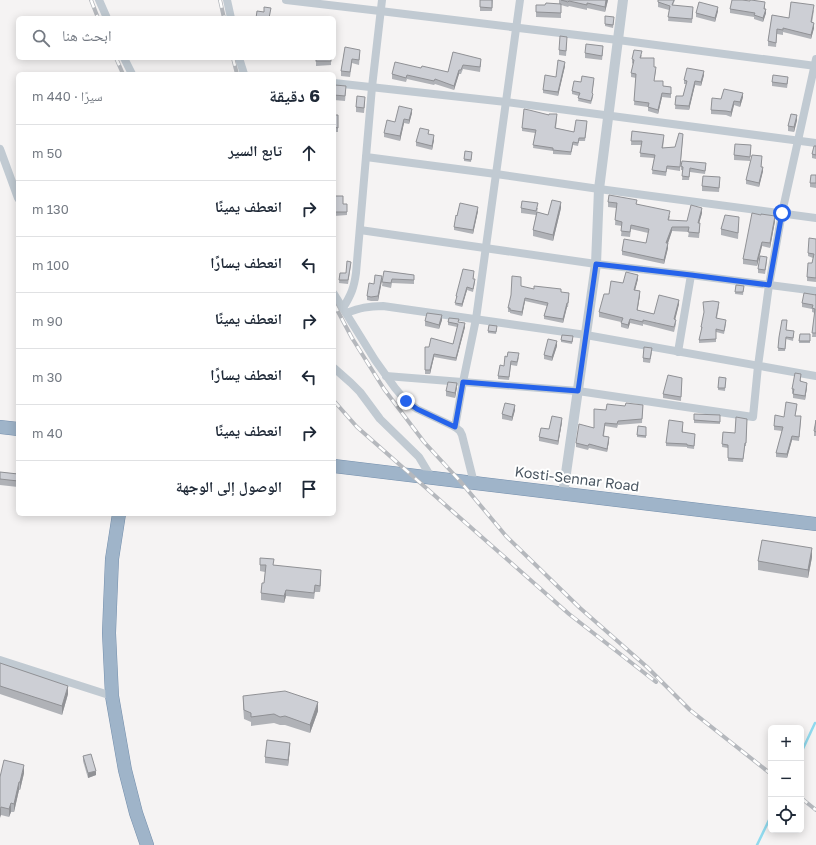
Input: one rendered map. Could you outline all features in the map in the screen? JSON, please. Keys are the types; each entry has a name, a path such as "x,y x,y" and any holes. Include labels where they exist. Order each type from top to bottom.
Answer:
{"highway":[{"path":"0,427 16,429"},
{"name":"Kosti-Sennar Road","path":"336,466 816,524"},
{"path":"119,516 112,559 109,633 112,696 125,770 136,813 147,845"}],"street":[{"path":"99,0 105,16"},
{"path":"227,0 231,16"},
{"path":"286,0 815,64 782,213 769,285 753,417 578,391 386,376"},
{"path":"344,310 354,283 372,87 382,0"},
{"path":"455,427 476,319 520,0"},
{"path":"564,494 596,264 599,189 623,0"},
{"path":"125,60 131,72"},
{"path":"240,60 245,72"},
{"path":"336,83 506,102 816,142"},
{"path":"0,149 16,192"},
{"path":"366,157 816,218"},
{"path":"360,230 596,264 816,291"},
{"path":"678,352 691,275"},
{"path":"336,297 375,360 406,401 417,409 455,427 460,431 474,483"},
{"path":"344,310 361,307 383,306 476,319 586,335 816,376"},
{"path":"336,370 351,382 380,419 419,457 431,478"},
{"path":"0,660 112,696"}],"building":[{"path":"480,0 492,0 492,8 480,7"},
{"path":"561,0 606,0 605,7"},
{"path":"658,0 674,0 672,5 693,7 692,19 668,17 670,6 658,2"},
{"path":"732,0 765,2 764,9 766,9 763,18 754,15 755,13 730,9"},
{"path":"699,2 718,7 715,18 696,13"},
{"path":"791,2 814,5 811,22 814,23 811,35 783,28 783,30 777,29 776,43 768,41 772,15 789,18"},
{"path":"546,3 561,4 561,13 536,12 536,5 545,5"},
{"path":"264,7 271,8 269,16 256,16 257,11 264,12"},
{"path":"605,16 614,17 613,25 605,24"},
{"path":"560,36 567,37 566,51 559,50"},
{"path":"586,44 603,46 602,56 585,53"},
{"path":"345,47 360,50 359,60 352,59 350,72 341,71"},
{"path":"634,50 642,51 640,58 654,58 654,67 656,67 654,81 663,81 663,86 671,87 671,94 662,93 658,110 648,107 649,103 634,101 636,74 631,73 634,60 632,59"},
{"path":"453,52 481,59 480,67 463,65 461,70 459,70 454,86 435,79 434,81 407,75 406,78 392,74 395,62 448,72"},
{"path":"316,60 331,60 331,61"},
{"path":"558,60 565,62 558,92 543,90 545,75 556,77"},
{"path":"687,68 704,71 701,82 695,81 689,106 675,105 676,96 683,96 687,81 684,80"},
{"path":"773,75 788,77 787,84 772,82"},
{"path":"582,76 594,78 591,101 578,98 580,93 572,91 574,81 581,82"},
{"path":"336,85 346,86 345,96 336,95"},
{"path":"724,89 743,93 740,102 734,101 731,112 711,110 712,98 721,99"},
{"path":"357,96 365,97 364,108 356,107"},
{"path":"399,106 412,109 409,120 404,119 400,136 384,133 387,120 395,122"},
{"path":"524,109 549,115 557,114 555,128 574,132 576,120 587,121 585,138 579,138 578,143 573,142 571,152 553,150 553,148 533,145 536,130 522,128"},
{"path":"791,114 797,115 794,127 788,126"},
{"path":"336,115 338,115 338,128 336,128"},
{"path":"420,128 429,130 428,134 434,135 432,146 416,142"},
{"path":"632,131 664,135 662,148 675,147 679,133 683,134 680,167 667,166 666,172 652,170 655,155 640,153 642,141 631,141"},
{"path":"735,144 751,145 750,157 734,155"},
{"path":"814,146 816,146 816,155 812,154"},
{"path":"465,151 472,152 471,160 464,159"},
{"path":"752,155 762,156 761,167 763,167 759,183 746,180"},
{"path":"682,161 706,163 705,171 690,168 689,177 682,176"},
{"path":"811,175 816,175 816,183 810,183"},
{"path":"703,176 720,177 719,188 702,186"},
{"path":"609,195 637,200 636,204 670,211 668,220 687,221 691,205 702,208 698,223 700,223 699,233 688,232 689,227 672,227 666,243 668,243 664,260 622,251 624,239 646,243 649,229 631,225 630,232 621,231 622,222 615,220 617,203 608,202"},
{"path":"336,196 343,196 343,204 347,204 347,212 336,212"},
{"path":"552,200 561,202 553,235 533,230 537,212 548,215"},
{"path":"522,201 538,203 536,211 521,208"},
{"path":"460,203 478,207 473,230 454,227"},
{"path":"752,213 775,216 770,243 762,242 757,261 743,259"},
{"path":"725,215 739,217 738,233 721,229"},
{"path":"809,238 816,239 816,278 807,277 808,263 812,263 814,254 808,253"},
{"path":"760,256 767,257 765,270 758,269"},
{"path":"347,261 351,262 348,280 339,280 340,273 346,273"},
{"path":"463,269 474,271 473,279 475,279 473,289 467,287 462,304 455,303"},
{"path":"384,271 414,275 414,280 392,279 391,283 382,282"},
{"path":"626,272 638,275 634,290 640,291 637,310 654,314 659,295 679,300 674,319 676,320 674,327 643,320 643,322 630,319 628,325 621,323 623,318 599,312 604,294 609,294 611,281 623,283"},
{"path":"375,275 382,276 378,296 367,296 369,283 374,284"},
{"path":"512,276 521,277 521,286 534,289 534,286 561,289 561,292 569,293 568,303 563,319 544,316 548,303 525,298 522,312 510,310 510,308 508,308 511,295"},
{"path":"736,285 744,286 743,292 735,292"},
{"path":"804,293 816,295 816,333 812,333 815,309 812,308 813,305 802,303"},
{"path":"703,302 719,302 716,318 726,320 724,331 716,329 716,339 699,340 704,312"},
{"path":"427,313 442,315 439,325 425,321"},
{"path":"449,318 459,319 458,322 465,323 456,358 434,354 430,370 425,370 425,347 429,347 431,338 453,344 458,324 448,322"},
{"path":"782,320 787,320 786,330 794,331 793,338 786,337 785,349 778,348"},
{"path":"489,325 497,326 496,332 488,331"},
{"path":"800,334 810,334 810,341 799,341"},
{"path":"562,335 573,336 572,342 561,340"},
{"path":"548,339 557,341 552,357 544,355"},
{"path":"644,347 652,348 650,359 643,358"},
{"path":"508,352 519,353 517,362 511,361 509,377 498,376 500,365 504,366 505,356 507,357"},
{"path":"795,373 801,374 800,381 807,383 805,396 793,394 794,389 792,389"},
{"path":"668,375 682,378 681,397 663,394"},
{"path":"719,377 726,378 725,388 718,388"},
{"path":"448,382 457,383 455,393 446,391"},
{"path":"786,402 797,404 795,416 801,416 799,437 792,436 787,454 776,453 783,427 774,426 775,415 784,417"},
{"path":"505,403 515,405 512,417 502,414"},
{"path":"626,403 643,405 642,419 618,421 617,424 605,423 603,436 609,437 607,449 589,444 588,446 576,443 579,424 594,428 594,409 606,410 607,404 625,406"},
{"path":"694,414 720,415 720,422 694,420"},
{"path":"552,416 562,418 558,441 539,437 541,428 549,429"},
{"path":"736,417 747,419 746,443 743,459 728,458 728,445 722,444 723,432 735,433"},
{"path":"669,420 683,422 682,432 695,434 694,446 687,444 666,443"},
{"path":"816,420 816,432 814,431"},
{"path":"638,426 646,427 646,436 637,435"},
{"path":"0,472 16,474 16,481 0,479"},
{"path":"762,540 812,548 808,570 758,561"},
{"path":"260,558 274,559 273,565 321,570 320,586 315,585 314,593 286,590 284,596 261,593 266,565 260,565"},
{"path":"0,663 68,686 62,706 0,686"},
{"path":"285,691 318,702 310,725 285,716 280,717 274,714 251,717 251,713 244,710 243,696"},
{"path":"267,740 290,743 288,760 265,757"},
{"path":"91,754 96,771 88,773 83,756"},
{"path":"4,760 24,765 14,804 11,803 9,809 1,807 0,809 0,777"}],"waterway":[{"path":"804,747 815,723"},
{"path":"757,845 768,822"}],"railway":[{"path":"91,0 97,16"},
{"path":"220,0 224,16"},
{"path":"117,60 122,72"},
{"path":"234,60 236,72"},
{"path":"336,308 352,338 384,389 424,442 460,481 506,536 580,608 647,667 690,710 768,772"},
{"path":"336,403 357,427 569,614 656,682"},
{"path":"804,800 816,810"}],"route":[{"path":"406,401 417,409 455,427 463,382 578,391 596,264 769,285 782,213"}]}
